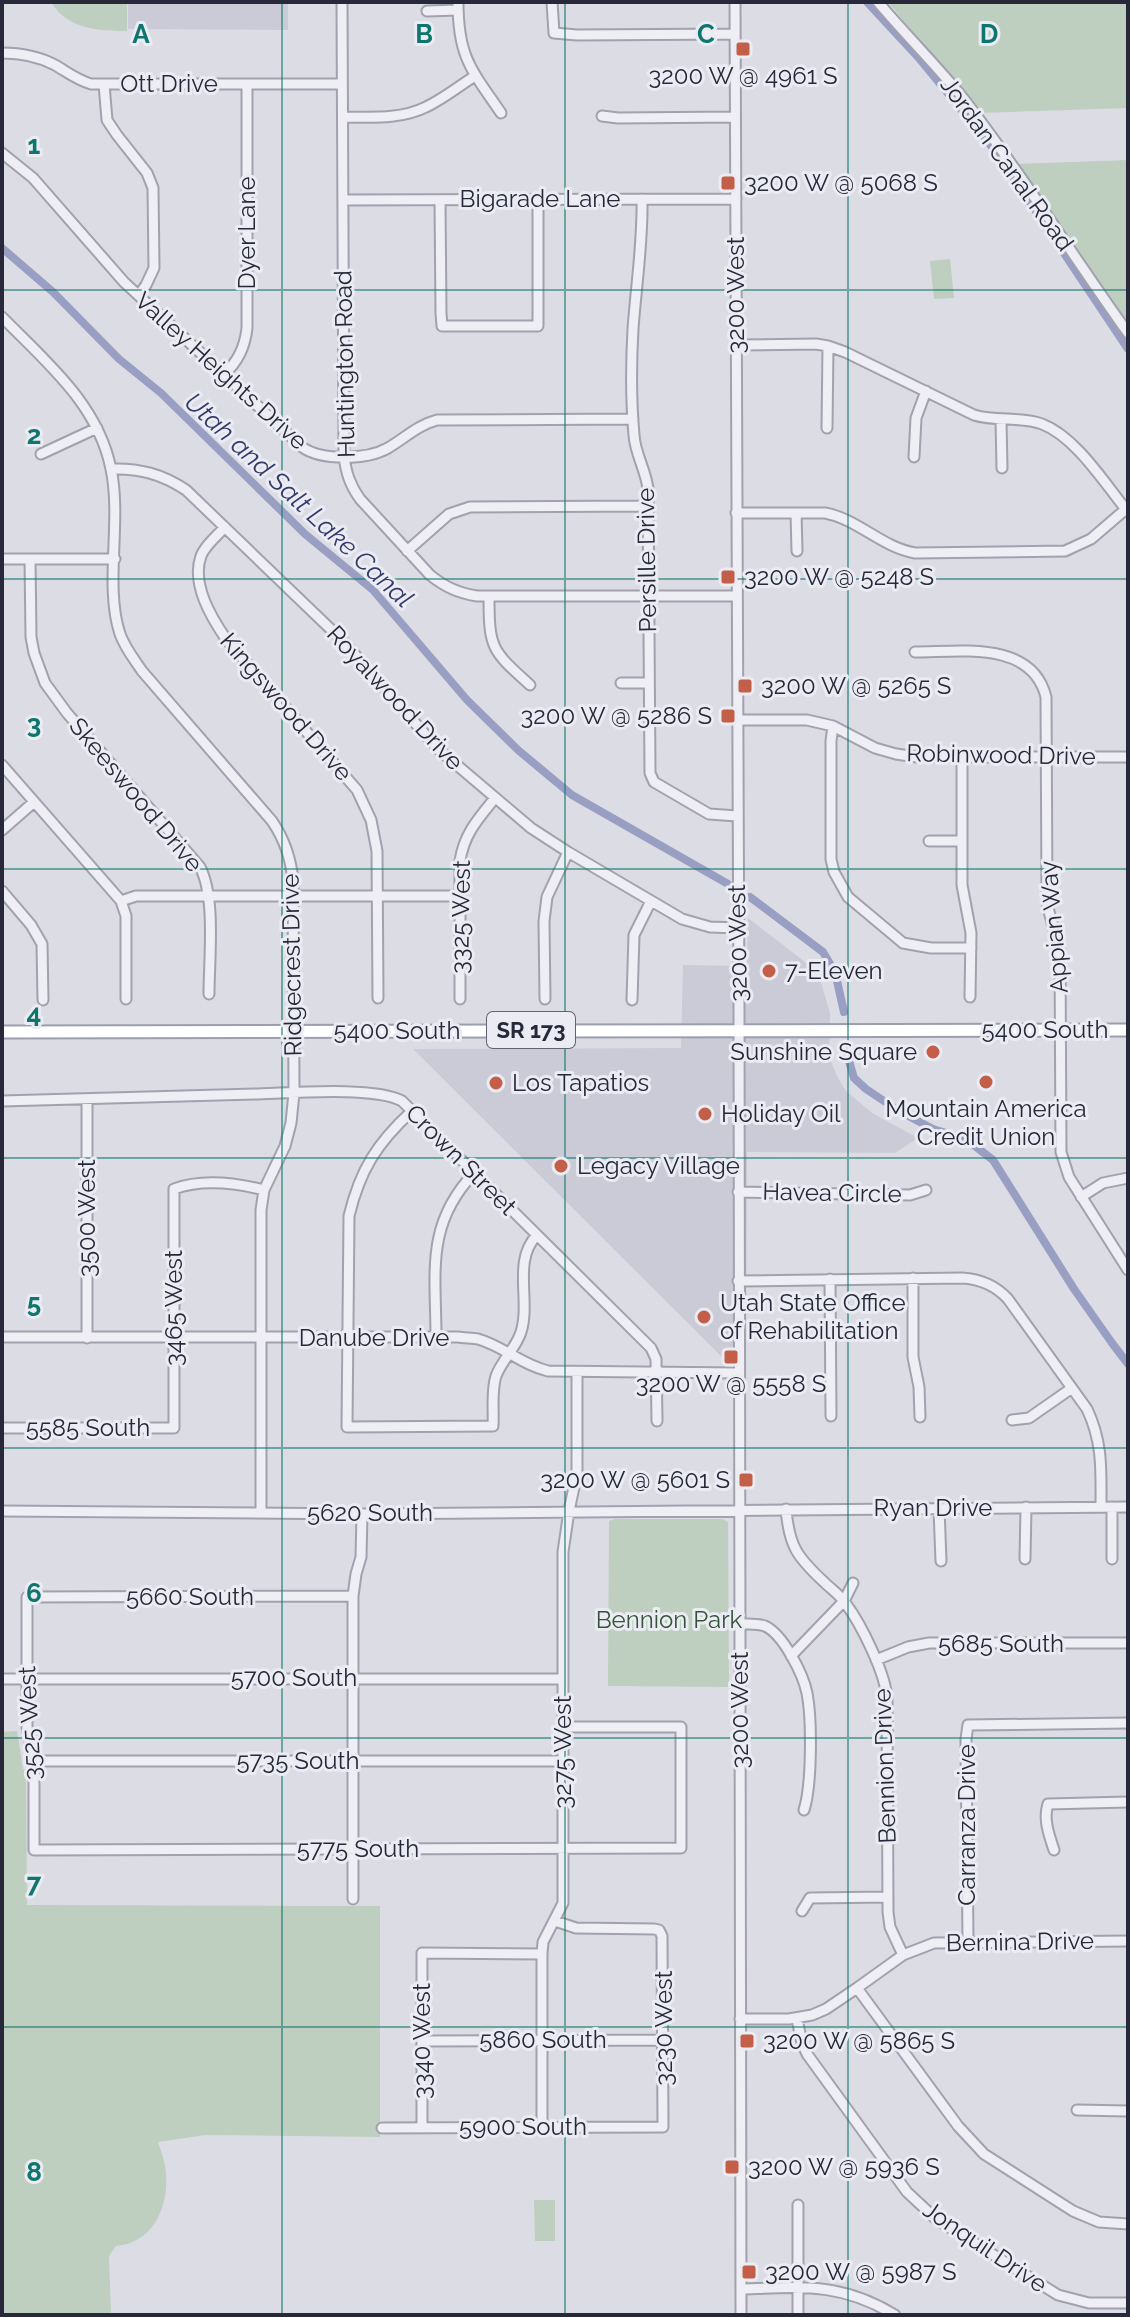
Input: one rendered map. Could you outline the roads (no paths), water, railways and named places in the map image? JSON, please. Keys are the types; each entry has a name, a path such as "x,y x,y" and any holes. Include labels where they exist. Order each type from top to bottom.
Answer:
{"main road":[{"name":"5400 South","path":"2,1032 1128,1030"}],"street":[{"name":"Huntington Road","path":"342,2 344,456 353,490 442,585 466,594 736,596"},
{"path":"552,2 554,33 735,34"},
{"name":"3200 West","path":"735,2 741,2315"},
{"name":"Jordan Canal Road","path":"878,2 964,100 1034,195 1128,333"},
{"path":"427,11 458,6 460,42 466,60 501,113"},
{"name":"Ott Drive","path":"2,53 34,56 82,81 104,84 342,84"},
{"path":"343,117 395,116 418,111 475,76"},
{"path":"104,84 107,120 147,173 153,188 154,268 139,295"},
{"name":"Dyer Lane","path":"224,374 239,357 246,338 247,84"},
{"path":"602,116 735,117"},
{"name":"Valley Heights Drive","path":"2,153 33,178 112,270 308,451 323,456 365,456 381,452 422,425 437,420 633,419"},
{"name":"Persille Drive","path":"642,199 643,239 633,333 633,419 635,445 647,480 650,773 654,782 709,814 737,816"},
{"name":"Bigarade Lane","path":"344,200 736,199"},
{"path":"440,200 442,326 538,326 538,200"},
{"name":"Ridgecrest Drive","path":"2,317 70,386 97,428 111,469 114,490 117,622 128,651 281,834 290,857 294,1093 285,1146 264,1190 261,1210 261,1513"},
{"path":"736,345 828,346 974,415 1042,424 1060,434 1077,450 1127,510 1078,546 1043,553 915,553 900,550 837,516 736,513"},
{"path":"827,428 828,346"},
{"path":"914,457 916,418 926,391"},
{"path":"1001,420 1002,468"},
{"path":"41,454 97,428"},
{"name":"Royalwood Drive","path":"111,469 143,470 186,490 343,641 438,749 531,828 682,919 710,927 738,928"},
{"path":"407,551 449,514 470,507 648,506"},
{"path":"796,513 797,551"},
{"name":"Kingswood Drive","path":"225,527 201,555 201,586 209,613 226,639 348,779 365,804 375,837 378,998"},
{"path":"2,559 115,559"},
{"name":"Skeeswood Drive","path":"30,559 31,637 45,683 52,696 200,867 209,896"},
{"path":"489,596 492,643 502,659 530,685"},
{"name":"Appian Way","path":"915,652 1000,653 1038,677 1046,697 1047,897 1060,951 1060,1141 1069,1177 1128,1270"},
{"path":"621,683 649,683"},
{"name":"Robinwood Drive","path":"737,720 807,720 833,726 875,748 917,757 1128,757"},
{"path":"833,726 831,859 844,891 903,943 931,948 971,948"},
{"path":"962,757 962,885 969,919 970,997"},
{"path":"2,765 121,901 126,916 126,999"},
{"name":"3325 West","path":"460,999 462,845 469,830 495,798"},
{"path":"2,830 34,802"},
{"path":"929,841 962,841"},
{"path":"545,999 544,921 547,897 568,852"},
{"path":"2,891 31,925 42,944 43,1000"},
{"path":"121,901 136,896 460,896"},
{"path":"209,896 209,994"},
{"path":"632,1000 634,935 651,901"},
{"name":"Crown Street","path":"2,1101 294,1093 388,1094 402,1101 651,1348 656,1359 656,1373"},
{"name":"3500 West","path":"87,1099 87,1338"},
{"path":"412,1111 372,1155 355,1192 349,1216 347,1427 493,1426 496,1376 521,1333 525,1254 529,1243 537,1235"},
{"path":"436,1338 435,1264 441,1223 449,1204 474,1173"},
{"path":"1081,1197 1103,1183 1128,1178"},
{"name":"3465 West","path":"174,1428 174,1189 191,1185 231,1184 264,1190"},
{"name":"Havea Circle","path":"738,1192 910,1195 926,1190"},
{"path":"913,1278 913,1357 919,1387 920,1417"},
{"path":"738,1281 969,1278 996,1288 1008,1299 1087,1409 1098,1438 1112,1559"},
{"path":"830,1279 831,1416"},
{"name":"Danube Drive","path":"2,1337 478,1339 535,1368 548,1371 739,1373"},
{"name":"3275 West","path":"542,2127 543,1942 563,1903 563,1552 577,1473 577,1373"},
{"path":"656,1373 657,1421"},
{"path":"1012,1420 1029,1418 1072,1388"},
{"name":"5585 South","path":"2,1428 174,1428"},
{"path":"1025,1559 1026,1507"},
{"name":"Ryan Drive","path":"739,1511 1128,1507"},
{"name":"Bennion Drive","path":"786,1509 796,1554 844,1601 876,1660 885,1684 888,1897 890,1927 903,1955"},
{"path":"939,1509 941,1561"},
{"name":"5620 South","path":"2,1511 362,1514 739,1511"},
{"path":"353,1899 353,1596 361,1557 362,1514"},
{"path":"791,1656 844,1601 853,1583"},
{"name":"5660 South","path":"27,1597 353,1596"},
{"name":"3525 West","path":"27,1597 27,1727 34,1761 34,1850"},
{"path":"740,1624 768,1628 791,1656 803,1679 808,1705 808,1795 804,1810"},
{"name":"5685 South","path":"876,1660 908,1647 929,1643 1128,1643"},
{"name":"5700 South","path":"2,1679 562,1679"},
{"name":"Carranza Drive","path":"968,1941 968,1725 1128,1723"},
{"name":"5775 South","path":"34,1850 681,1848 681,1727 562,1727"},
{"name":"5735 South","path":"34,1761 562,1761"},
{"path":"1054,1850 1046,1818 1048,1804 1128,1802"},
{"path":"802,1911 810,1898 888,1897"},
{"name":"3230 West","path":"555,1921 576,1928 659,1930 664,1943 663,2127"},
{"name":"Bernina Drive","path":"740,2019 797,2019 826,2009 903,1955 934,1943 1128,1941"},
{"name":"3340 West","path":"422,2128 422,1953 542,1954"},
{"path":"857,1988 976,2148 1088,2219 1128,2224"},
{"name":"Jonquil Drive","path":"797,2019 807,2054 907,2192 936,2219 1058,2295 1089,2303 1128,2303"},
{"name":"5860 South","path":"423,2041 664,2040"},
{"path":"1077,2110 1128,2111"},
{"name":"5900 South","path":"382,2128 663,2127"},
{"path":"798,2205 798,2315"},
{"path":"741,2289 833,2290 861,2297 895,2315"}],"waterway":[{"path":"867,2 918,57 997,153 1128,349"},
{"name":"Utah and Salt Lake Canal","path":"2,248 53,292 119,359 161,393 305,534 373,590 467,700 518,750 572,795 728,884"},
{"name":"Utah and Salt Lake Canal","path":"750,897 823,952 835,972 844,1012"},
{"name":"Utah and Salt Lake Canal","path":"846,1051 854,1078 866,1089 933,1129 966,1139 993,1160 1074,1289 1128,1364"}],"place":[{"name":"3200 W @ 4961 S","path":"743,49"},
{"name":"3200 W @ 5068 S","path":"728,183"},
{"name":"3200 W @ 5248 S","path":"728,577"},
{"name":"3200 W @ 5265 S","path":"745,686"},
{"name":"3200 W @ 5286 S","path":"728,716"},
{"name":"7-Eleven","path":"769,971"},
{"name":"Sunshine Square","path":"933,1052"},
{"name":"Mountain America Credit Union","path":"986,1082"},
{"name":"Los Tapatios","path":"496,1083"},
{"name":"Holiday Oil","path":"705,1114"},
{"name":"Legacy Village","path":"561,1166"},
{"name":"Utah State Office of Rehabilitation","path":"704,1317"},
{"name":"3200 W @ 5558 S","path":"731,1357"},
{"name":"3200 W @ 5601 S","path":"746,1480"},
{"name":"3200 W @ 5865 S","path":"747,2041"},
{"name":"3200 W @ 5936 S","path":"732,2167"},
{"name":"3200 W @ 5987 S","path":"749,2272"}],"park label":[{"name":"Bennion Park","path":"669,1620"}]}
